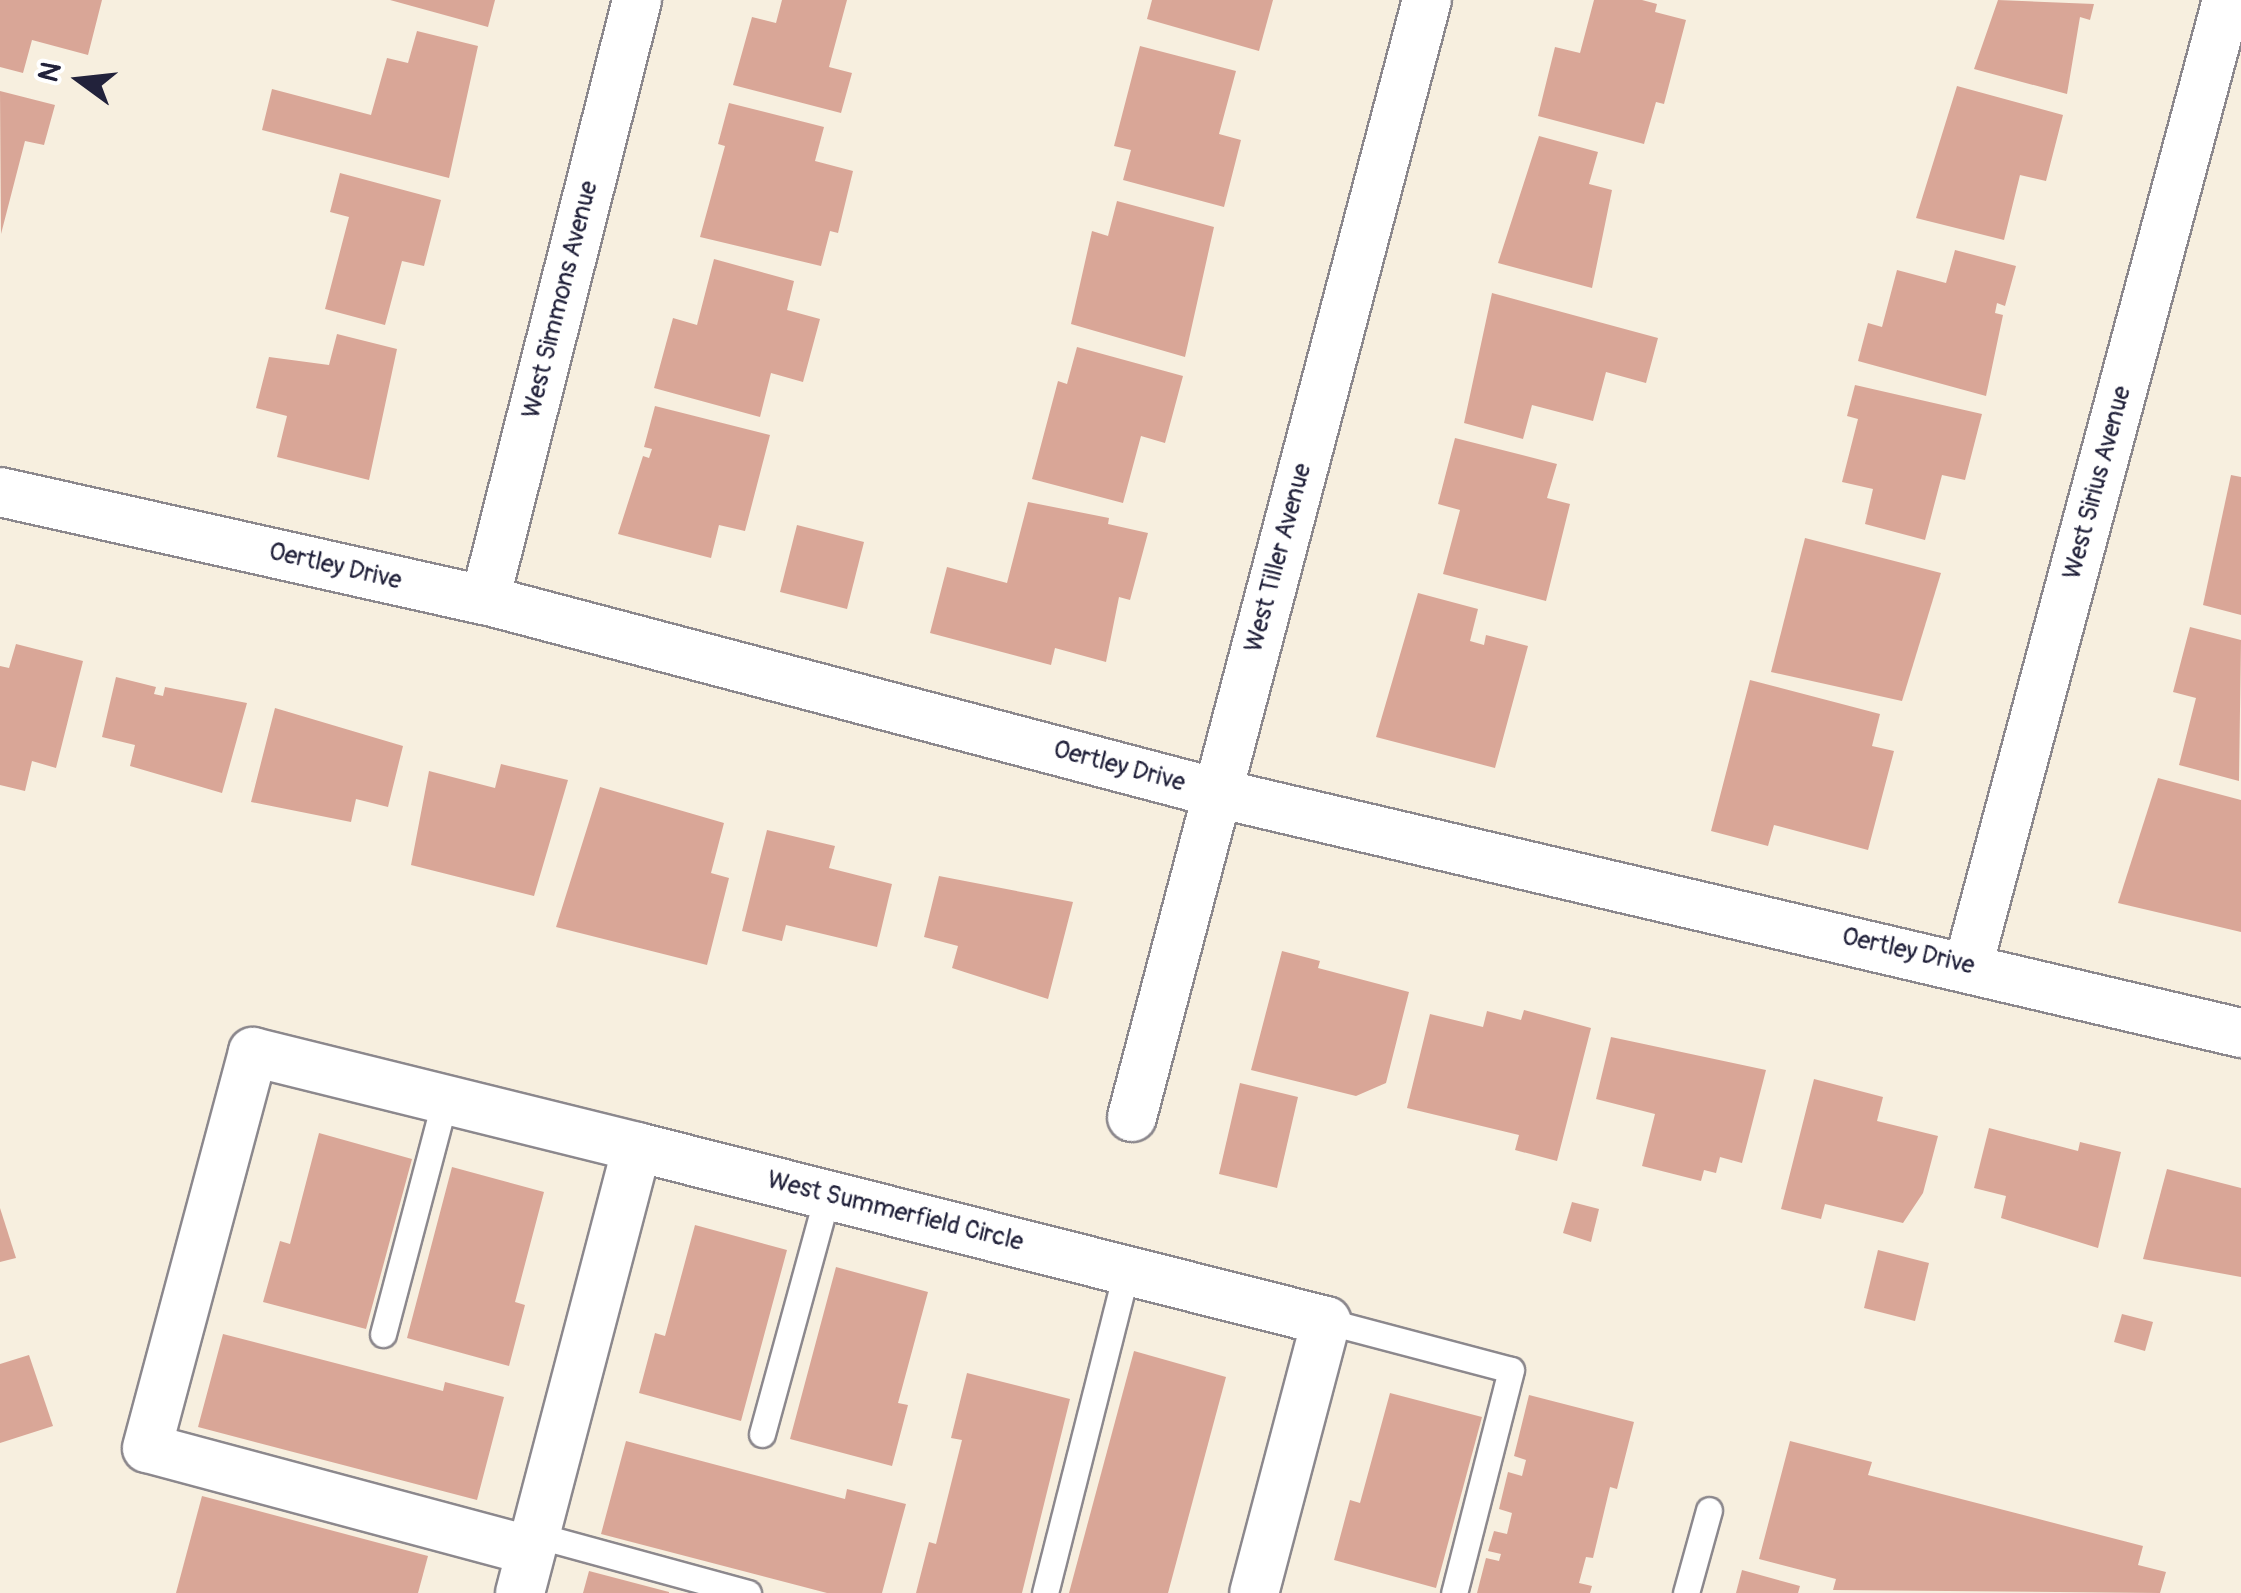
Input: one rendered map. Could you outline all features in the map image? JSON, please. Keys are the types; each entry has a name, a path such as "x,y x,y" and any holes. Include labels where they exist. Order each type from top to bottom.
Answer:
{"street":[{"name":"West Simmons Avenue","path":"485,600 637,0"},
{"name":"West Tiller Avenue","path":"1132,1117 1426,0"},
{"name":"West Sirius Avenue","path":"1968,966 2227,0"},
{"name":"Oertley Drive","path":"0,492 485,600 1217,793 2241,1033"},
{"name":"West Summerfield Circle","path":"527,1559 147,1448 254,1052 1326,1320"},
{"path":"527,1559 637,1148"},
{"path":"1254,1593 1326,1320"}],"lane":[{"path":"383,1334 445,1100"},
{"path":"762,1434 827,1197"},
{"path":"1045,1593 1127,1269"},
{"path":"1326,1320 1511,1370 1454,1593"},
{"path":"1686,1593 1709,1510"},
{"path":"527,1559 748,1593"}],"building":[{"path":"0,0 102,0 88,55 32,40 23,73 0,67"},
{"path":"390,0 495,0 488,27"},
{"path":"782,0 847,0 829,67 852,73 841,113 733,85 752,17 776,23"},
{"path":"1152,0 1273,0 1259,51 1147,19"},
{"path":"1594,0 1642,0 1657,4 1655,12 1686,20 1664,104 1656,102 1644,144 1538,116 1555,47 1580,53"},
{"path":"1998,0 2094,4 2090,20 2080,17 2067,94 1974,69"},
{"path":"417,31 478,46 449,178 262,130 272,89 371,115 387,58 408,63"},
{"path":"1140,46 1236,71 1219,134 1241,140 1224,207 1123,180 1131,150 1114,146"},
{"path":"1957,86 2063,115 2046,181 2020,175 2004,240 1916,218"},
{"path":"0,91 55,105 44,145 25,141 1,234"},
{"path":"729,103 824,127 815,161 853,171 838,233 830,231 821,266 700,237 725,146 718,144"},
{"path":"1539,136 1598,152 1589,184 1612,190 1592,288 1498,263"},
{"path":"340,173 441,200 424,266 402,261 385,325 325,309 349,217 330,212"},
{"path":"1117,201 1214,227 1185,357 1071,324 1092,231 1108,236"},
{"path":"1955,250 2016,266 2005,306 1997,303 1995,313 2003,315 1986,396 1858,361 1868,323 1882,327 1897,270 1946,283"},
{"path":"714,259 794,281 787,310 820,319 803,382 771,373 760,417 654,388 673,318 697,325"},
{"path":"1492,293 1658,338 1646,383 1606,372 1593,421 1532,405 1523,439 1464,423"},
{"path":"337,334 397,349 369,480 277,457 287,416 256,408 269,357 329,365"},
{"path":"1077,347 1183,376 1165,443 1141,436 1123,503 1032,479 1058,381 1067,384"},
{"path":"1855,385 1982,414 1965,480 1942,475 1925,540 1865,524 1873,489 1842,482 1858,419 1847,416"},
{"path":"655,406 770,435 745,531 719,525 711,558 618,534 643,456 649,458 652,449 644,447"},
{"path":"1455,438 1557,464 1547,498 1570,504 1546,601 1443,574 1460,510 1438,504"},
{"path":"2231,475 2241,477 2241,615 2203,605"},
{"path":"1028,502 1109,518 1108,524 1148,533 1130,600 1119,597 1106,662 1055,648 1051,665 930,633 947,567 1007,583"},
{"path":"797,525 864,542 847,609 780,592"},
{"path":"1805,538 1941,573 1902,701 1771,672"},
{"path":"1418,593 1478,609 1470,641 1484,645 1486,635 1528,646 1495,768 1376,737"},
{"path":"2190,627 2241,640 2239,781 2179,765 2196,698 2173,692"},
{"path":"16,644 83,661 56,768 32,761 25,791 0,785 0,666 9,668"},
{"path":"116,677 156,687 154,694 163,696 165,687 247,703 222,793 130,766 135,745 102,737"},
{"path":"1750,680 1880,714 1872,746 1894,751 1868,850 1774,825 1768,846 1711,831"},
{"path":"275,708 403,746 388,807 356,799 351,822 251,802"},
{"path":"501,764 568,780 534,896 411,865 429,771 495,788"},
{"path":"2158,778 2241,800 2241,932 2118,903"},
{"path":"600,787 724,823 711,873 729,878 707,965 556,927"},
{"path":"767,830 835,846 829,868 892,884 877,947 786,925 782,941 742,931"},
{"path":"939,876 1073,902 1048,999 952,968 958,946 924,937"},
{"path":"1282,951 1320,961 1318,968 1409,992 1386,1083 1356,1096 1251,1070"},
{"path":"1524,1010 1591,1028 1557,1161 1515,1150 1519,1135 1407,1108 1430,1014 1483,1027 1487,1011 1521,1020"},
{"path":"1611,1037 1766,1070 1742,1163 1720,1157 1716,1173 1704,1170 1701,1181 1642,1166 1655,1114 1596,1099"},
{"path":"1814,1079 1883,1097 1877,1121 1938,1136 1923,1193 1903,1223 1825,1204 1821,1219 1781,1209"},
{"path":"1240,1083 1298,1097 1277,1188 1219,1174"},
{"path":"1989,1128 2078,1151 2080,1142 2121,1152 2098,1248 2001,1218 2006,1196 1974,1188"},
{"path":"319,1133 412,1159 366,1329 263,1302 280,1241 290,1244"},
{"path":"452,1167 544,1192 515,1302 525,1305 509,1366 407,1338"},
{"path":"2167,1169 2241,1188 2241,1277 2143,1259"},
{"path":"1572,1202 1599,1209 1591,1242 1563,1233"},
{"path":"0,1208 16,1258 0,1262"},
{"path":"695,1225 787,1250 741,1421 639,1393 655,1333 665,1336"},
{"path":"1878,1250 1929,1263 1915,1321 1864,1308"},
{"path":"836,1267 928,1292 898,1403 908,1405 892,1466 790,1439"},
{"path":"2122,1314 2153,1322 2145,1351 2114,1342"},
{"path":"223,1334 443,1391 445,1382 504,1397 477,1500 198,1427"},
{"path":"1134,1351 1226,1377 1168,1593 1069,1593"},
{"path":"29,1355 53,1426 0,1443 0,1364"},
{"path":"967,1373 1070,1399 1022,1593 916,1593 929,1542 936,1544 962,1440 951,1438"},
{"path":"1390,1393 1482,1417 1436,1588 1334,1560 1350,1500 1360,1503"},
{"path":"1529,1395 1634,1422 1617,1489 1610,1487 1593,1558 1586,1557 1579,1583 1592,1586 1590,1593 1477,1593 1486,1558 1499,1561 1501,1554 1488,1551 1494,1531 1507,1534 1512,1513 1499,1509 1508,1472 1522,1476 1526,1460 1514,1456"},
{"path":"626,1441 845,1499 847,1489 906,1504 882,1593 827,1593 601,1534"},
{"path":"1790,1441 1872,1462 1868,1475 2143,1546 2138,1565 2166,1572 2160,1593 1833,1590 1836,1579 1759,1559"},
{"path":"202,1496 428,1556 418,1593 176,1593"},
{"path":"1742,1570 1800,1586 1798,1593 1736,1593"},
{"path":"589,1571 669,1592 669,1593 583,1593"}]}
